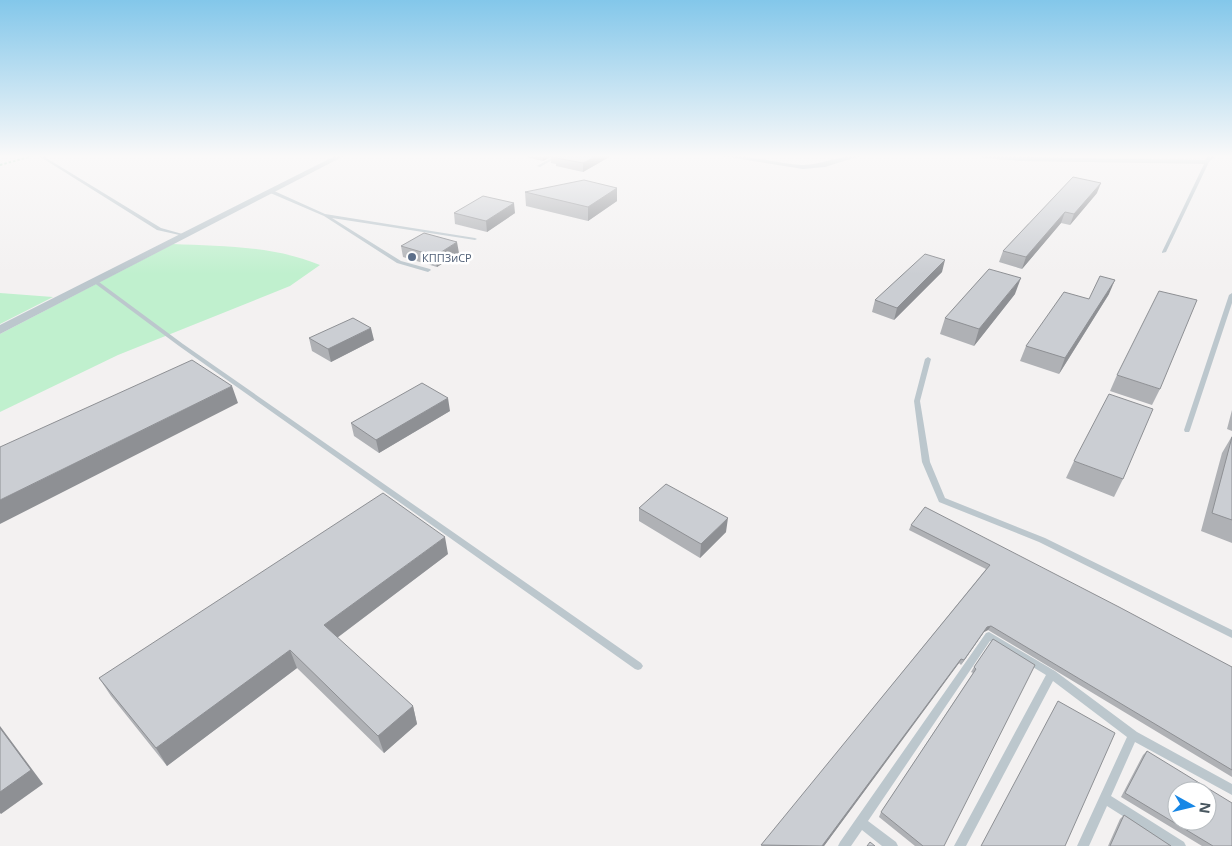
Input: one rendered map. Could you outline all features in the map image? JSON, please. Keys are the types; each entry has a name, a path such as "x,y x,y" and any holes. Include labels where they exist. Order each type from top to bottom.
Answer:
{"street":[{"path":"0,330 261,195"}],"lane":[{"path":"105,195 159,229 184,235"},
{"path":"280,195 324,215 399,262 428,270"},
{"path":"1164,252 1191,195"},
{"path":"324,215 475,239"},
{"path":"95,281 181,345 638,666"},
{"path":"1187,430 1232,295"},
{"path":"928,359 917,402 926,462 942,500 1042,540 1232,634"},
{"path":"844,846 989,636 1052,674 1133,735 1232,790"},
{"path":"960,846 1052,674"},
{"path":"1083,846 1133,735"},
{"path":"1104,798 1180,846"},
{"path":"860,823 892,846"}],"green space":[{"path":"173,244 248,248 285,254 320,265 290,286 118,355 0,412 0,334"},
{"path":"0,293 53,297 0,324"}],"building":[{"path":"540,195 606,195 588,207"},
{"path":"1056,195 1090,195 1074,214 1065,212 1026,257 1003,251"},
{"path":"483,196 514,203 486,221 454,213"},
{"path":"424,233 457,242 435,256 401,246"},
{"path":"925,254 945,260 897,308 875,300"},
{"path":"989,269 1021,278 979,329 945,318"},
{"path":"1100,276 1115,280 1065,358 1026,346 1064,292 1089,299"},
{"path":"1159,291 1197,300 1160,389 1117,375"},
{"path":"353,318 371,328 328,349 309,338"},
{"path":"192,360 232,386 0,500 0,447"},
{"path":"422,383 448,398 376,440 351,423"},
{"path":"1109,394 1153,409 1123,479 1074,461"},
{"path":"1232,437 1232,520 1212,513"},
{"path":"666,484 728,518 701,544 639,508"},
{"path":"383,493 445,537 324,625 413,706 378,736 290,650 156,748 99,678"},
{"path":"925,507 1232,667 1232,770 991,626 987,627 964,660 961,659 822,846 761,845 990,565 911,525"},
{"path":"993,639 1035,665 944,846 923,846 881,812 976,669 974,667"},
{"path":"1058,701 1115,733 1065,846 981,846"},
{"path":"0,728 31,770 0,792"},
{"path":"1147,751 1196,781 1167,781 1167,818 1125,793"},
{"path":"1217,794 1232,803 1232,846 1213,846 1188,831 1217,831"},
{"path":"1124,815 1171,846 1110,846"},
{"path":"870,842 875,846 867,846"}],"place":[{"name":"КППЗиСР","path":"412,257"}]}
